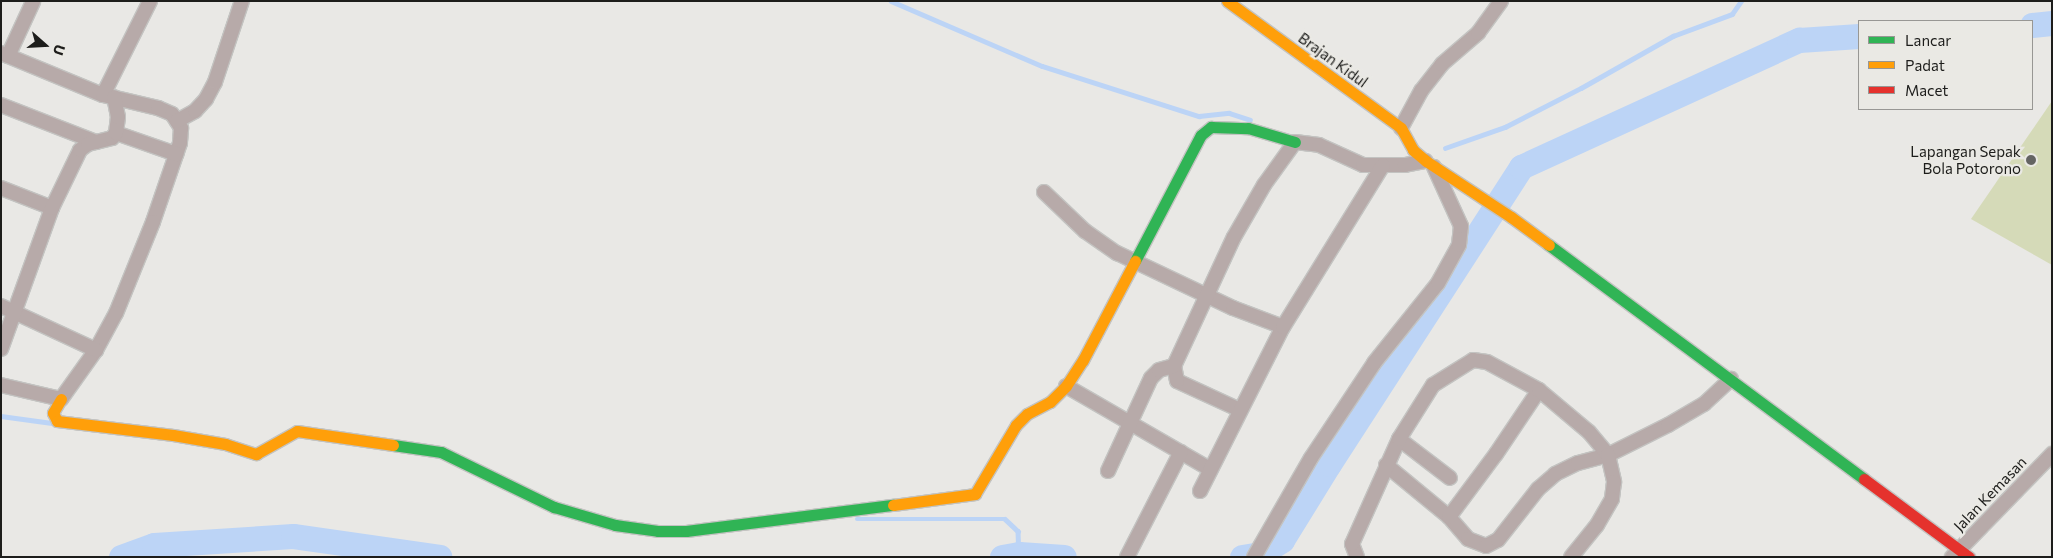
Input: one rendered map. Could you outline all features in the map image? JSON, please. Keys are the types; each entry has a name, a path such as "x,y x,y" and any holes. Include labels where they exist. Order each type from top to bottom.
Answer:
{"street":[{"path":"1,349 16,312 52,208 80,150 88,144 112,138 116,133 118,117 108,96 150,1"},
{"path":"177,120 195,110 206,99 215,82 242,1"},
{"name":"Brajan Kidul","path":"1227,1 1401,128 1413,150 1430,164"},
{"path":"1401,128 1421,91 1442,64 1478,33 1502,1"},
{"path":"33,2 5,54 108,96 158,108 172,114 181,128 176,154 154,222 116,313 96,350 53,413 58,421 225,444 256,454 264,452 289,434 297,431 441,452 554,507 615,525 658,531 686,531 831,514 975,494 981,487 1016,425 1027,414 1050,402 1066,386 1083,360 1201,135 1211,127 1248,128 1295,142 1319,145 1363,166 1430,164 1511,217 1731,379 1960,554"},
{"path":"1,105 96,142"},
{"path":"116,133 176,154"},
{"path":"1240,410 1177,381 1174,366 1234,237 1264,185 1295,142"},
{"path":"1254,557 1311,458 1374,363 1438,283 1459,245 1461,226 1430,164"},
{"path":"1200,490 1282,327 1383,165"},
{"path":"1,188 52,208"},
{"path":"1044,192 1085,231 1117,253 1206,296 1282,327"},
{"path":"1,306 96,350"},
{"path":"1357,557 1352,544 1386,465 1400,439 1433,384 1473,360 1488,362 1539,390 1588,432 1608,455 1614,482 1612,499 1597,524 1571,557"},
{"path":"1108,471 1152,378 1159,370 1174,366"},
{"path":"1386,465 1449,517 1468,539 1486,546 1498,540 1538,489 1556,474 1578,463 1608,455 1704,404 1731,379"},
{"path":"1,385 61,399"},
{"path":"1066,386 1210,469"},
{"path":"1449,517 1496,454 1539,390"},
{"path":"1400,439 1450,478"},
{"path":"1127,557 1182,452"},
{"name":"Jalan Kemasan","path":"1960,554 2052,454"}],"green space":[{"name":"Lapangan Sepak Bola Potorono","path":"2052,101 2052,265 1971,219"}],"waterway":[{"path":"891,1 1042,66 1199,116 1229,113 1250,120"},
{"path":"1445,148 1505,127 1581,88 1673,36 1732,14 1741,1"},
{"path":"2033,25 2052,23"},
{"path":"1242,557 1260,554 1282,540 1521,167 1799,40 1858,36"},
{"path":"1,416 52,423"},
{"path":"857,519 1005,519 1018,531 1019,554"},
{"path":"121,557 154,545 293,536 440,557"},
{"path":"1002,557 1019,554 1064,557"}],"traffic: fast":[{"path":"1135,261 1201,135 1211,127 1248,128 1295,142"},
{"path":"1549,245 1864,479"},
{"path":"393,445 441,452 554,507 615,525 658,531 686,531 893,505"}],"traffic: slow":[{"path":"1227,1 1401,128 1413,150 1426,161 1511,217 1549,245"},
{"path":"893,505 975,494 1016,425 1027,414 1050,402 1066,386 1083,360 1135,261"},
{"path":"61,399 53,413 57,421 173,435 225,444 256,454 297,431 393,445"}],"traffic: jam":[{"path":"1864,479 1969,557"}],"place":[{"name":"Lapangan Sepak Bola Potorono","path":"2031,160"}]}
